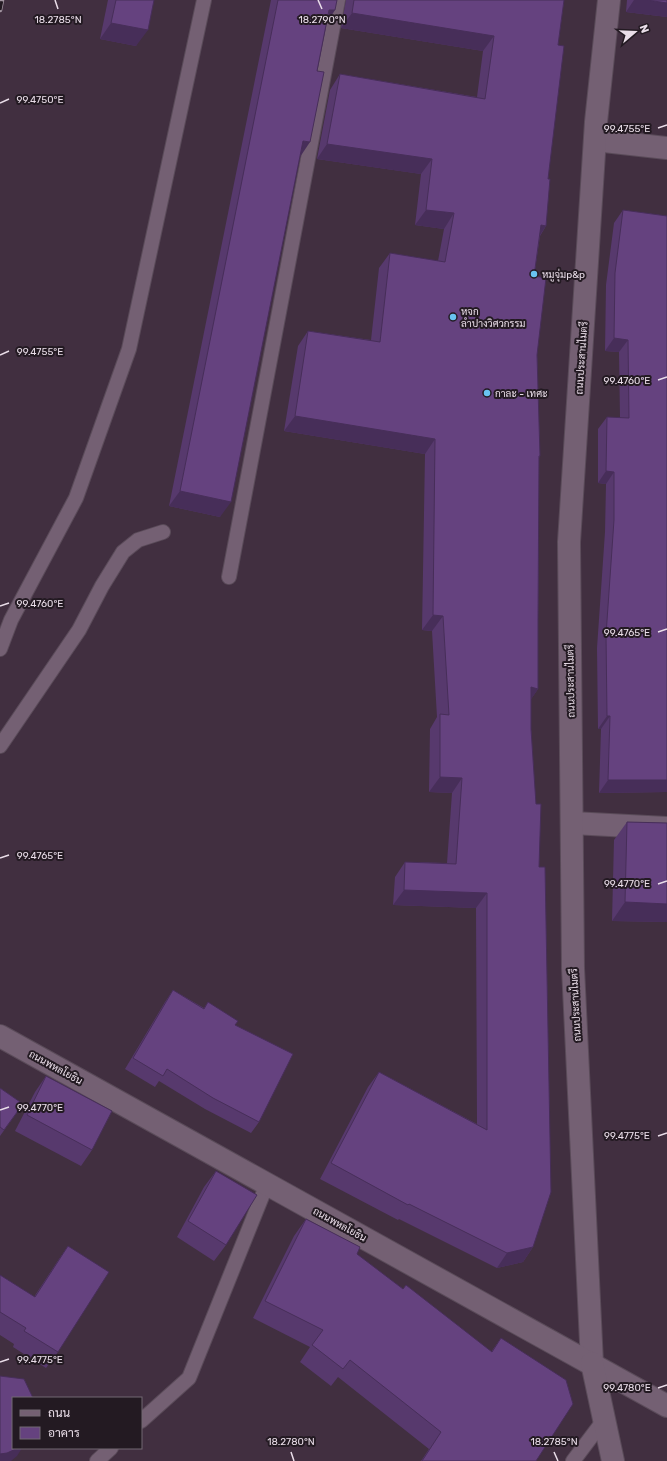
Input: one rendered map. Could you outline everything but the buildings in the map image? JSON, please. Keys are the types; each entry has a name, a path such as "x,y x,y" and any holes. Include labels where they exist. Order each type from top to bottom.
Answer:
{"street":[{"name":"ถนนประสานไมตรี","path":"592,1364 573,968 569,542 595,140 609,0"},
{"path":"595,140 667,148"},
{"path":"572,823 667,828"},
{"name":"ถนนพหลโยธิน","path":"0,1036 667,1406"},
{"path":"592,1364 613,1461"}],"lane":[{"path":"0,649 11,620 76,498 129,349 204,0"},
{"path":"229,576 338,0"},
{"path":"0,746 79,630 102,586 123,552 138,540 163,532"},
{"path":"142,1420 189,1378 267,1184"},
{"path":"573,1461 604,1420"},
{"path":"97,1461 110,1449"}],"railway":[{"path":"0,10 2,0"}],"place":[{"name":"หมูจุ่มp&p","path":"534,274"},
{"name":"หจก ลำปางวิศวกรรม","path":"453,317"},
{"name":"กาละ - เทศะ","path":"487,393"}]}
